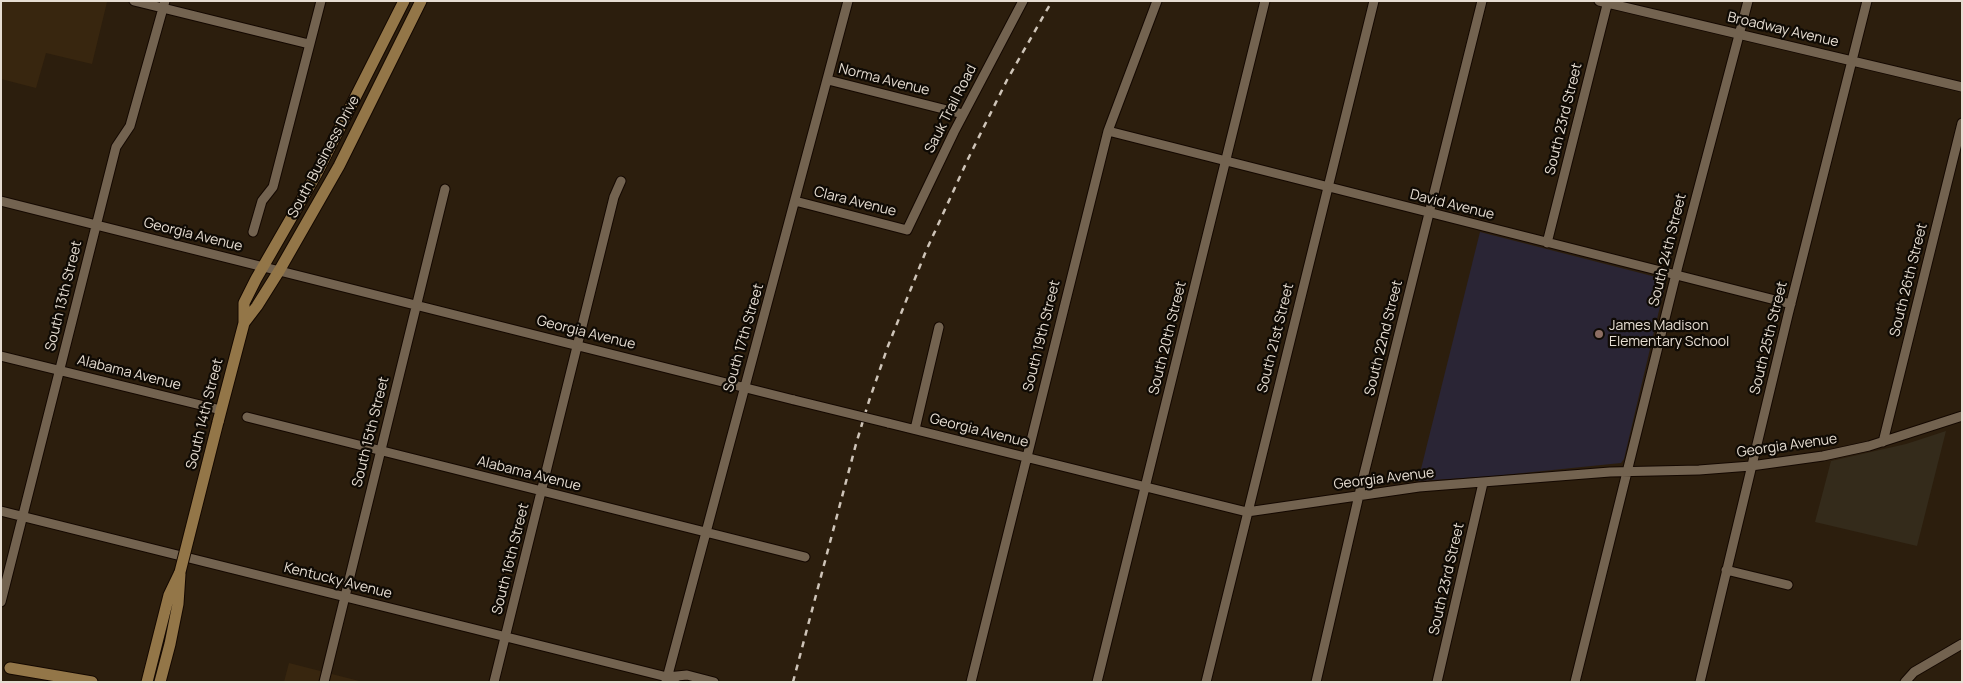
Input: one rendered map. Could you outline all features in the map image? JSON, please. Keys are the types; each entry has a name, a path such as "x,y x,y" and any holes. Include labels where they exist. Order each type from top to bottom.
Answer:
{"main road":[{"name":"South Business Drive","path":"263,267 317,173 404,1"},
{"name":"South Business Drive","path":"244,323 279,271 339,166 421,1"},
{"name":"South 14th Street","path":"148,678 170,594 180,572 244,323 244,303 263,267"},
{"name":"South 14th Street","path":"160,680 178,604 180,572"},
{"path":"6,667 48,682"},
{"path":"6,667 92,682"}],"street":[{"path":"134,1 164,5 309,44"},
{"path":"253,232 262,201 273,187 321,1"},
{"name":"South 17th Street","path":"669,680 744,387 848,1"},
{"name":"Sauk Trail Road","path":"907,230 963,114 1023,1"},
{"name":"South 19th Street","path":"971,682 1108,131 1157,1"},
{"name":"South 20th Street","path":"1097,682 1265,1"},
{"name":"South 21st Street","path":"1206,682 1374,1"},
{"name":"South 22nd Street","path":"1316,682 1359,495 1482,1"},
{"name":"South 24th Street","path":"1575,682 1675,275 1748,1"},
{"name":"South 25th Street","path":"1700,682 1751,466 1867,1"},
{"name":"Broadway Avenue","path":"1604,2 1962,87"},
{"name":"South 23rd Street","path":"1547,243 1604,2"},
{"name":"South 13th Street","path":"1,602 116,147 130,126 164,5"},
{"name":"Norma Avenue","path":"828,80 963,114"},
{"name":"South 26th Street","path":"1883,442 1962,124"},
{"name":"David Avenue","path":"1108,131 1791,304"},
{"name":"South 16th Street","path":"494,682 614,197 621,181"},
{"name":"South 15th Street","path":"324,682 445,190"},
{"name":"Georgia Avenue","path":"1,201 1247,512 1419,487 1626,472 1699,470 1751,466 1824,456 1883,442 1962,416"},
{"name":"Clara Avenue","path":"795,202 907,230"},
{"path":"915,429 939,327"},
{"name":"Alabama Avenue","path":"1,356 221,410"},
{"name":"Alabama Avenue","path":"247,417 805,557"},
{"name":"South 23rd Street","path":"1437,682 1483,483"},
{"name":"Kentucky Avenue","path":"1,511 506,637 669,680 687,675 714,682"},
{"path":"1726,570 1788,584"},
{"path":"1905,682 1914,672 1962,644"}],"shaded area":[{"path":"1,1 107,2 92,64 46,53 36,88 1,79"},
{"path":"1480,232 1666,281 1624,459 1621,463 1494,476 1418,481"},
{"path":"1946,431 1917,546 1815,522 1831,461 1906,444"},
{"path":"289,663 363,682 284,682"}],"railway":[{"path":"793,682 856,444 888,346 926,251 968,159 1007,80 1052,1"}],"place":[{"name":"James Madison Elementary School","path":"1599,334"}]}
